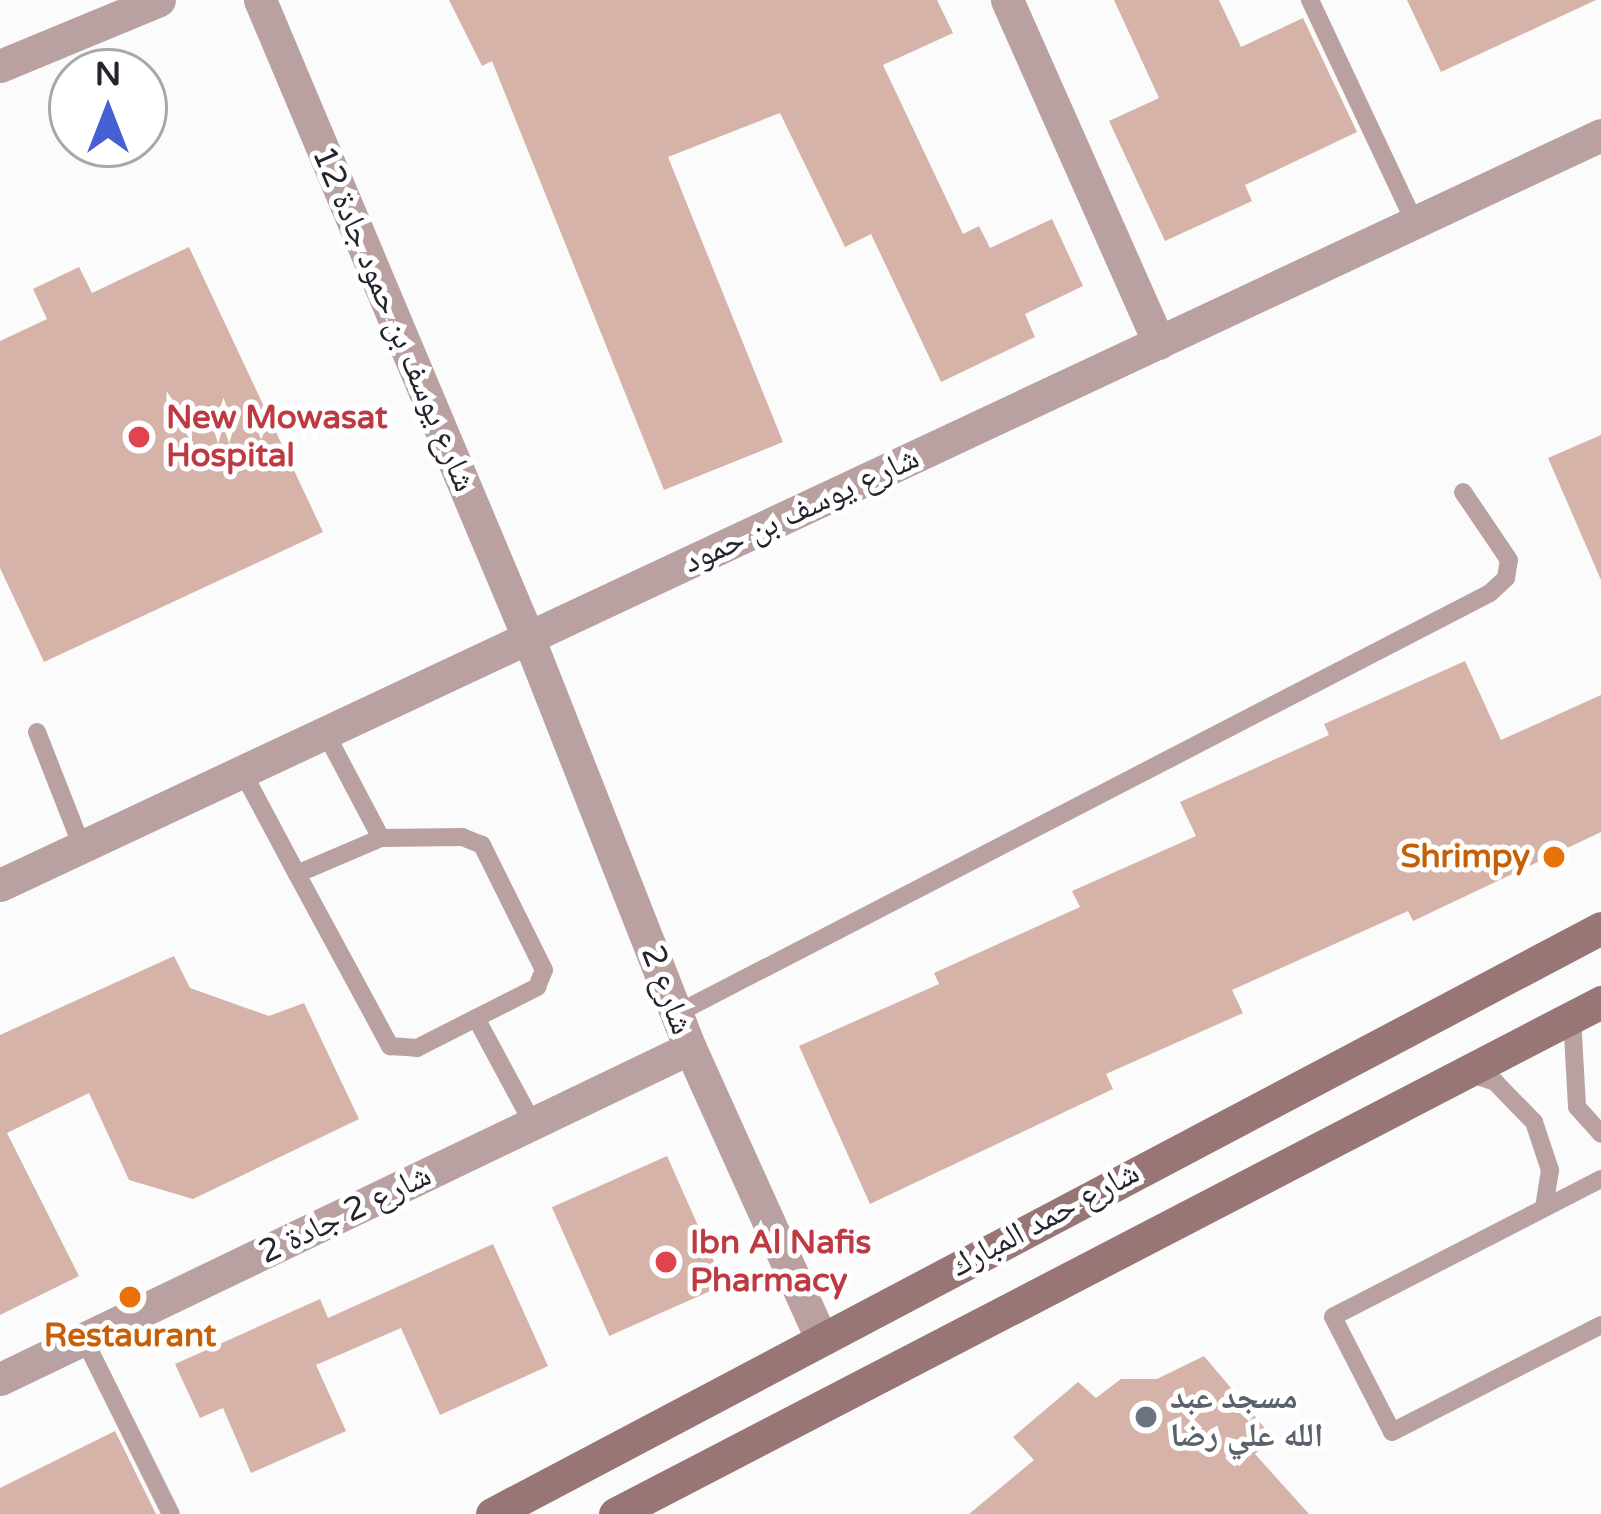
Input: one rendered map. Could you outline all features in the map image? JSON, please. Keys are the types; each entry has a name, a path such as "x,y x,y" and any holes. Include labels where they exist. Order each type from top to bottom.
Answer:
{"main road":[{"name":"شارع حمد المبارك","path":"492,1514 820,1336 1601,928"},
{"name":"شارع حمد المبارك","path":"615,1514 1587,1010"}],"street":[{"path":"0,66 159,0"},
{"name":"شارع يوسف بن حمود جادة 12","path":"260,0 528,637"},
{"path":"1006,0 1159,343"},
{"name":"شارع يوسف بن حمود","path":"0,885 1159,343 1413,219 1601,135"},
{"name":"شارع 2","path":"528,637 689,1048 820,1336"},
{"name":"شارع 2 جادة 2","path":"0,1379 689,1048"}],"lane":[{"path":"1310,0 1413,219"},
{"path":"676,1014 1490,593 1506,578 1509,560 1463,492"},
{"path":"37,732 82,847"},
{"path":"325,732 382,838"},
{"path":"242,771 297,874 391,1046 417,1048 537,987 540,955 482,845 462,837 382,838 297,874"},
{"path":"1587,1010 1577,1107 1601,1134"},
{"path":"476,1018 532,1124"},
{"path":"1465,1072 1495,1082 1534,1122 1550,1170 1544,1208"},
{"path":"1601,1179 1333,1317 1393,1432 1601,1325"},
{"path":"84,1339 171,1514"}],"building":[{"path":"449,0 937,0 953,33 883,65 963,234 979,226 990,248 1052,219 1083,286 1025,314 1035,337 941,382 871,234 845,247 780,113 668,157 783,442 664,490 492,61 482,66"},
{"path":"1114,0 1219,0 1241,47 1303,18 1357,132 1245,185 1252,201 1165,241 1109,121 1159,98"},
{"path":"1407,0 1596,0 1441,72"},
{"name":"New Mowasat Hospital","path":"189,247 323,532 44,662 0,568 0,341 47,319 33,289 79,267 92,293"},
{"path":"1601,435 1601,580 1548,458"},
{"path":"1465,661 1501,740 1601,695 1601,832 1413,921 1408,911 1232,990 1243,1013 1106,1074 1113,1089 870,1204 799,1046 939,984 934,973 1080,907 1072,891 1196,836 1180,802 1329,735 1324,724"},
{"path":"174,956 190,988 269,1016 304,1003 359,1119 193,1199 129,1180 89,1093 7,1133 79,1276 0,1315 0,1035"},
{"path":"667,1156 724,1285 609,1336 552,1207"},
{"path":"493,1244 548,1366 440,1415 401,1328 316,1365 346,1431 251,1473 223,1408 200,1418 175,1364 320,1299 328,1318"},
{"name":"مسجد عبد الله علي رضا","path":"1204,1356 1273,1438 1255,1454 1309,1514 969,1514 1034,1460 1013,1437 1078,1382 1096,1398 1121,1379 1157,1379"},
{"path":"115,1431 156,1514 0,1514 0,1488"}],"place":[{"name":"New Mowasat Hospital","path":"139,437"},
{"name":"Shrimpy","path":"1554,857"},
{"name":"Ibn Al Nafis Pharmacy","path":"666,1262"},
{"name":"Restaurant","path":"130,1297"},
{"name":"مسجد عبد الله علي رضا","path":"1146,1417"}]}
